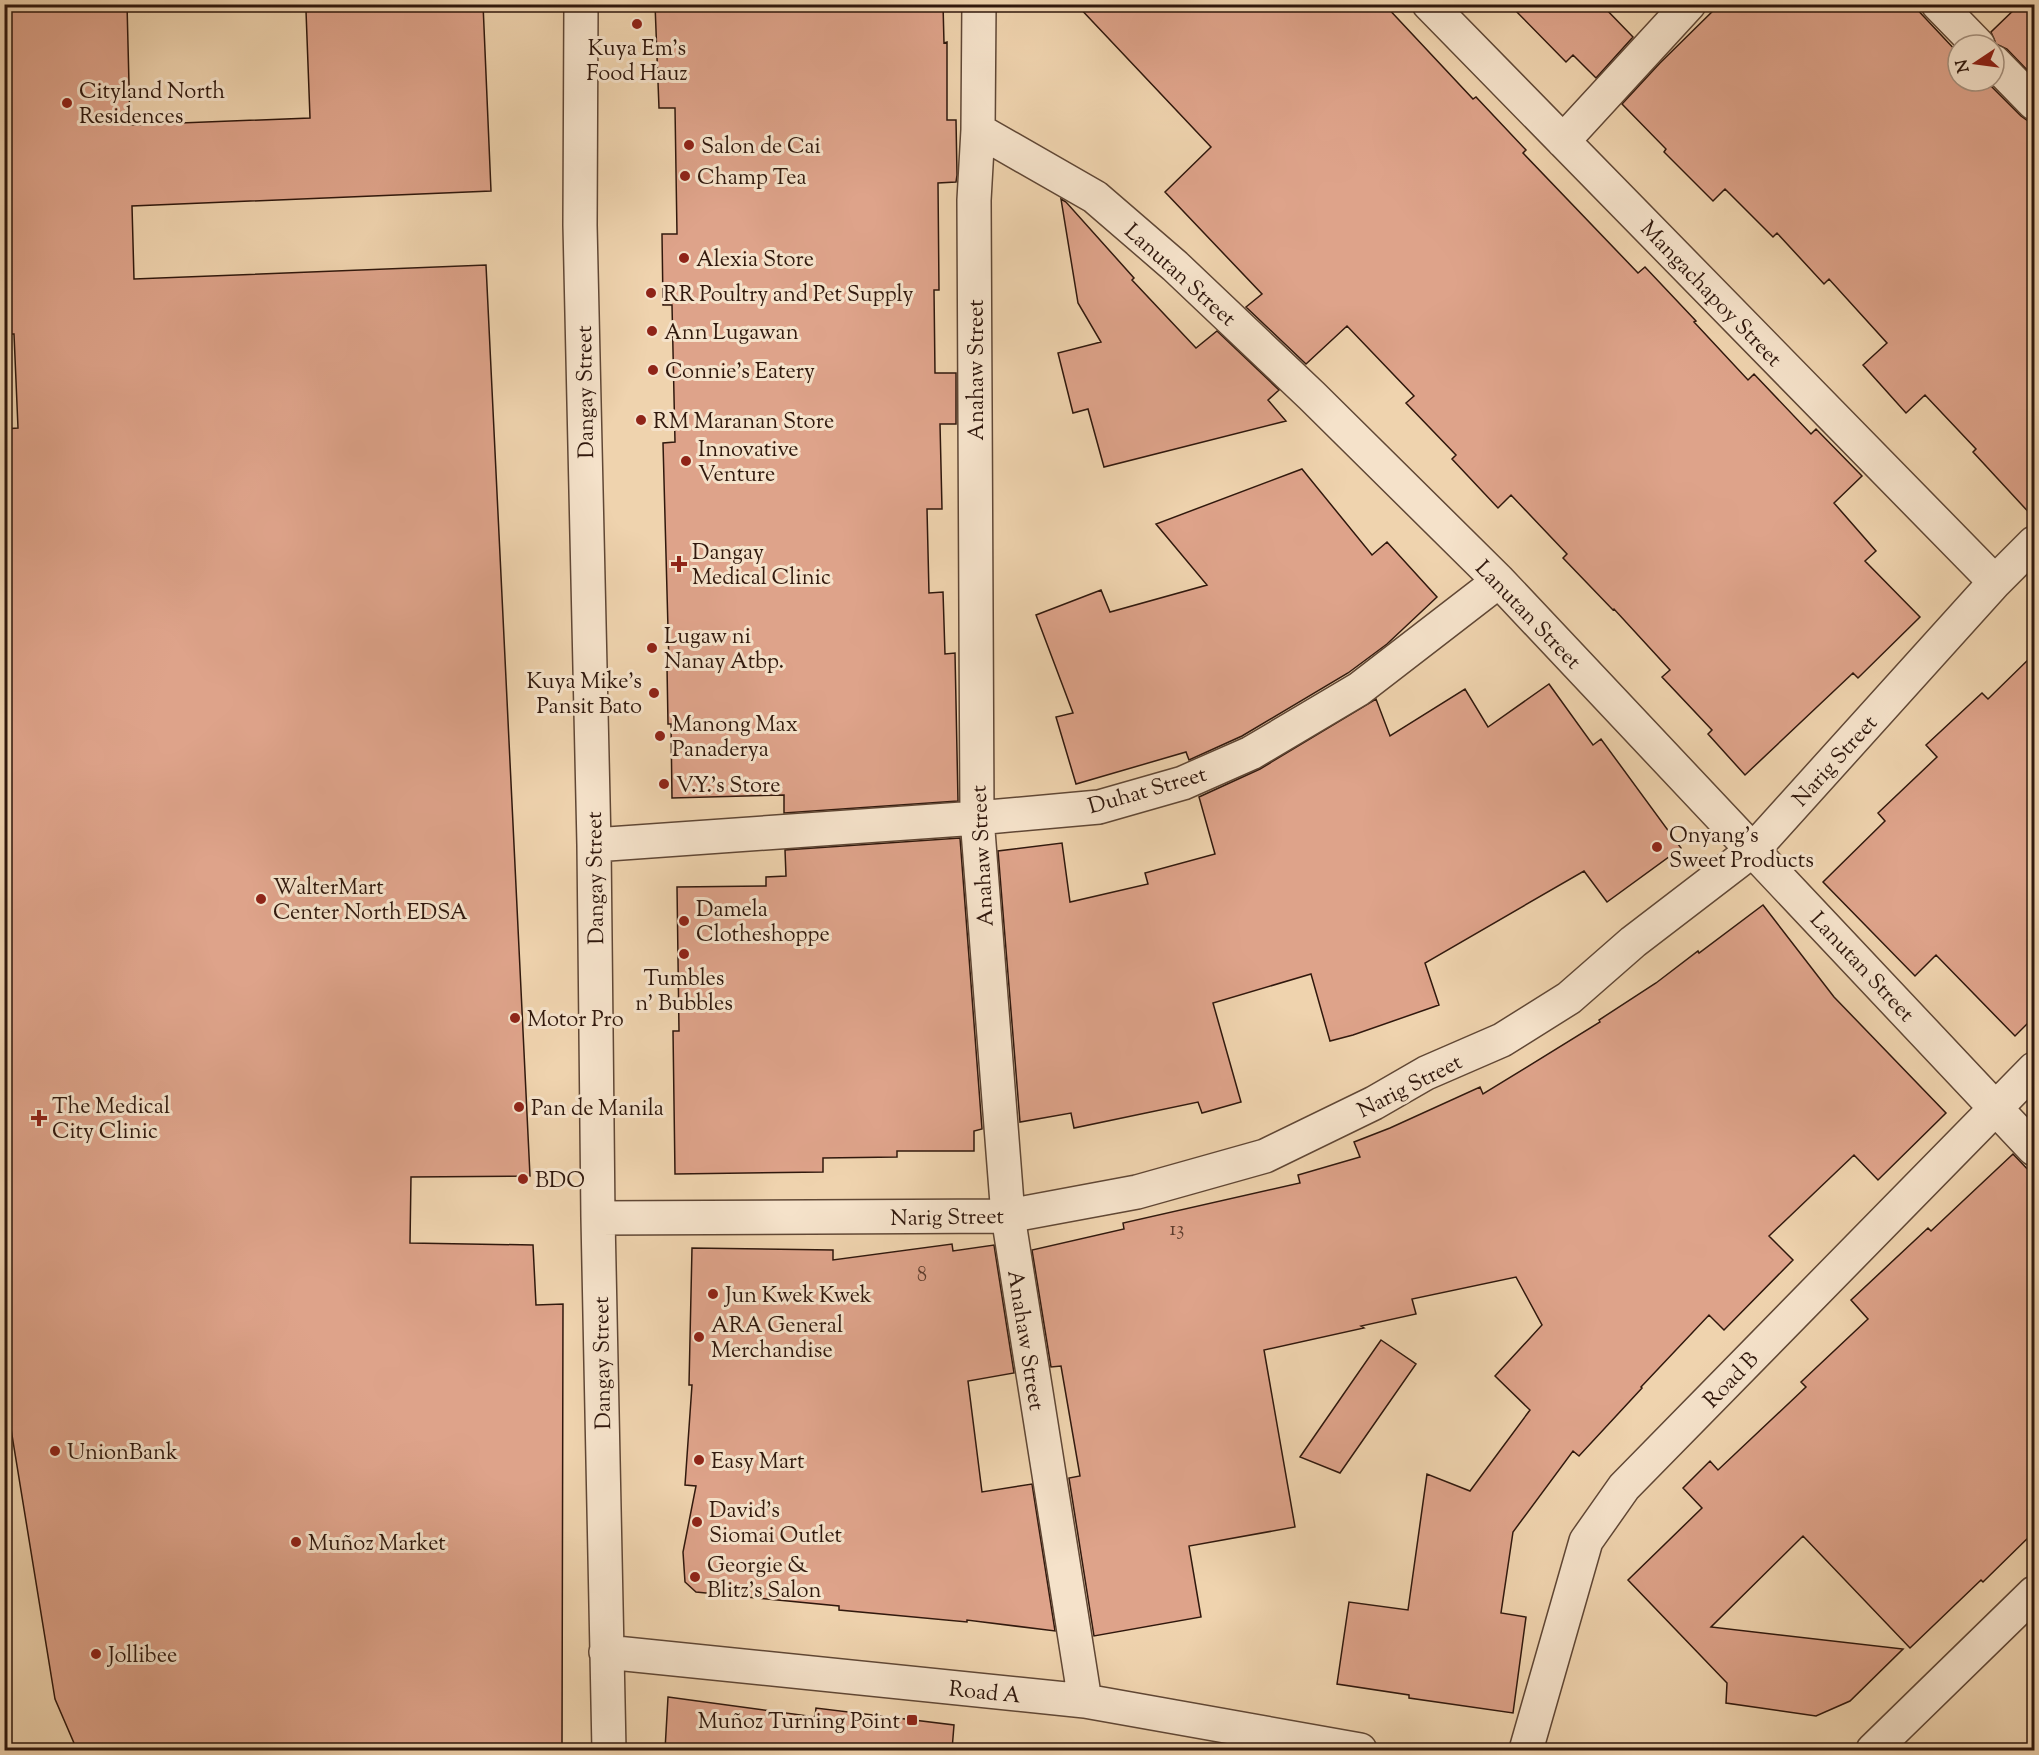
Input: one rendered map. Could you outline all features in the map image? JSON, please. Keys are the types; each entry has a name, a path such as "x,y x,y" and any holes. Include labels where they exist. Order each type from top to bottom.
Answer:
{"street":[{"name":"Dangay Street","path":"581,4 580,225 594,845 598,1218 609,1750"},
{"name":"Anahaw Street","path":"979,4 978,130 974,200 976,818 1008,1216 1085,1701"},
{"name":"Mangachapoy Street","path":"1429,4 1995,582"},
{"path":"1563,141 1689,4"},
{"path":"1938,4 1966,33"},
{"path":"2006,74 2034,102"},
{"name":"Lanutan Street","path":"978,130 1095,197 1166,258 1312,396 1499,581 2034,1149"},
{"name":"Narig Street","path":"598,1218 1008,1216 1137,1192 1264,1156 1374,1103 1426,1073 1502,1040 1569,998 1633,942 1753,850 1995,582 2034,543"},
{"name":"Duhat Street","path":"594,845 1099,807 1183,783 1251,753 1359,689 1499,581"},
{"name":"Road B","path":"1526,1750 1586,1541 1624,1487 2034,1069"},
{"path":"1873,1750 2034,1593"},
{"name":"Road A","path":"606,1652 1085,1701 1360,1750"}],"building":[{"path":"4,4 127,4 130,125 310,118 306,11 483,4 491,191 132,206 134,279 486,265 530,1176 411,1177 410,1243 533,1245 536,1305 563,1304 562,1750 77,1750 55,1699 4,1386 4,429 18,428 14,334 10,334 4,205"},
{"path":"655,4 943,4 944,43 947,42 947,120 956,120 957,175 956,182 938,183 939,290 934,290 935,373 956,373 956,424 940,424 942,509 927,509 929,593 943,592 945,654 955,653 958,801 784,813 784,795 672,798 671,724 668,724 667,666 669,666 663,443 675,442 672,305 663,305 662,234 677,234 675,108 659,108"},
{"path":"1076,4 1384,4 1473,99 1476,97 1526,150 1523,153 1638,273 1645,267 1748,380 1754,374 1811,434 1816,429 1862,476 1834,503 1876,551 1865,561 1920,617 1858,678 1853,673 1745,775 1708,734 1712,730 1662,677 1670,670 1563,558 1567,554 1511,495 1498,508 1452,459 1456,455 1406,403 1414,396 1347,326 1306,364 1246,307 1262,294 1165,192 1211,147"},
{"path":"1509,4 1601,4 1633,37 1596,78 1573,55 1566,62"},
{"path":"1720,4 1912,4 1946,40 1946,93 1998,93 2021,116 2028,121 2034,121 2034,518 1973,452 1976,449 1925,395 1906,413 1863,365 1887,343 1829,279 1824,284 1777,233 1773,237 1725,189 1713,201 1664,152 1666,149 1622,104"},
{"path":"2020,4 2034,4 2034,77 2006,49 2006,33 1991,32"},
{"path":"1061,199 1196,348 1217,331 1279,390 1268,400 1286,421 1104,467 1088,409 1073,413 1058,353 1101,342 1078,303"},
{"path":"1302,469 1372,555 1387,542 1437,597 1387,644 1348,673 1242,736 1189,760 1186,752 1076,784 1056,717 1073,713 1036,615 1101,590 1110,612 1207,585 1156,524"},
{"path":"2034,654 2034,1017 2015,1036 1936,955 1915,976 1823,882 1885,821 1878,813 1937,757 1926,745 1982,693 1988,699"},
{"path":"1549,684 1593,745 1601,739 1681,848 1607,902 1584,871 1425,963 1439,1005 1353,1035 1330,1041 1311,974 1213,1003 1241,1102 1202,1113 1198,1102 1074,1128 1071,1113 1020,1122 998,851 1062,843 1070,902 1148,884 1145,873 1215,854 1199,797 1260,769 1376,699 1390,736 1465,689 1488,727"},
{"path":"960,838 982,1129 974,1131 974,1151 897,1151 897,1157 823,1158 823,1172 675,1174 673,1031 679,1031 677,887 766,886 766,877 786,876 785,850"},
{"path":"1763,905 1834,997 1946,1113 1878,1180 1854,1155 1769,1236 1793,1260 1724,1330 1709,1315 1579,1456 1573,1451 1513,1532 1501,1613 1526,1617 1513,1713 1409,1698 1409,1695 1337,1684 1349,1602 1408,1610 1427,1474 1470,1491 1530,1410 1495,1376 1542,1325 1516,1277 1412,1299 1416,1314 1264,1350 1295,1527 1189,1546 1201,1617 1094,1636 1069,1478 1080,1476 1061,1366 1051,1367 1032,1250 1124,1229 1123,1223 1300,1183 1298,1175 1360,1157 1354,1142 1480,1087 1483,1094 1600,1022 1599,1020 1656,983 1698,951 1699,953"},
{"path":"2013,1154 2034,1176 2034,1532 1910,1648 1803,1536 1711,1627 1903,1649 1850,1701 1816,1716 1726,1703 1727,1683 1628,1580 1702,1508 1683,1488 1710,1461 1718,1470 1806,1387 1801,1382 1868,1319 1851,1300 1928,1228 1931,1231"},
{"path":"952,1244 953,1251 994,1245 1014,1373 968,1381 982,1492 1032,1484 1055,1631 967,1620 967,1622 839,1610 839,1606 696,1592 685,1582 683,1552 696,1486 685,1485 692,1385 689,1385 692,1248 833,1250 833,1260"},
{"path":"1381,1340 1416,1364 1340,1473 1300,1457"},
{"path":"668,1697 815,1717 816,1708 954,1725 952,1750 665,1750"}],"place":[{"name":"Kuya Em's Food Hauz","path":"637,24"},
{"name":"Cityland North Residences","path":"67,103"},
{"name":"Salon de Cai","path":"689,145"},
{"name":"Champ Tea","path":"685,176"},
{"name":"Alexia Store","path":"684,258"},
{"name":"RR Poultry and Pet Supply","path":"651,293"},
{"name":"Ann Lugawan","path":"652,331"},
{"name":"Connie's Eatery","path":"653,370"},
{"name":"RM Maranan Store","path":"641,420"},
{"name":"Innovative Venture","path":"686,461"},
{"name":"Dangay Medical Clinic","path":"679,564"},
{"name":"Lugaw ni Nanay Atbp.","path":"652,648"},
{"name":"Kuya Mike's Pansit Bato","path":"654,693"},
{"name":"Manong Max Panaderya","path":"660,736"},
{"name":"V.Y.'s Store","path":"664,784"},
{"name":"Onyang's Sweet Products","path":"1657,847"},
{"name":"WalterMart Center North EDSA","path":"261,899"},
{"name":"Damela Clotheshoppe","path":"684,921"},
{"name":"Tumbles n' Bubbles","path":"684,954"},
{"name":"Motor Pro","path":"515,1018"},
{"name":"Pan de Manila","path":"519,1107"},
{"name":"The Medical City Clinic","path":"39,1118"},
{"name":"BDO","path":"523,1179"},
{"name":"Jun Kwek Kwek","path":"713,1294"},
{"name":"ARA General Merchandise","path":"699,1337"},
{"name":"UnionBank","path":"55,1451"},
{"name":"Easy Mart","path":"699,1460"},
{"name":"David's Siomai Outlet","path":"697,1522"},
{"name":"Muñoz Market","path":"296,1542"},
{"name":"Georgie & Blitz's Salon","path":"695,1577"},
{"name":"Jollibee","path":"96,1654"},
{"name":"Muñoz Turning Point","path":"912,1720"}]}
